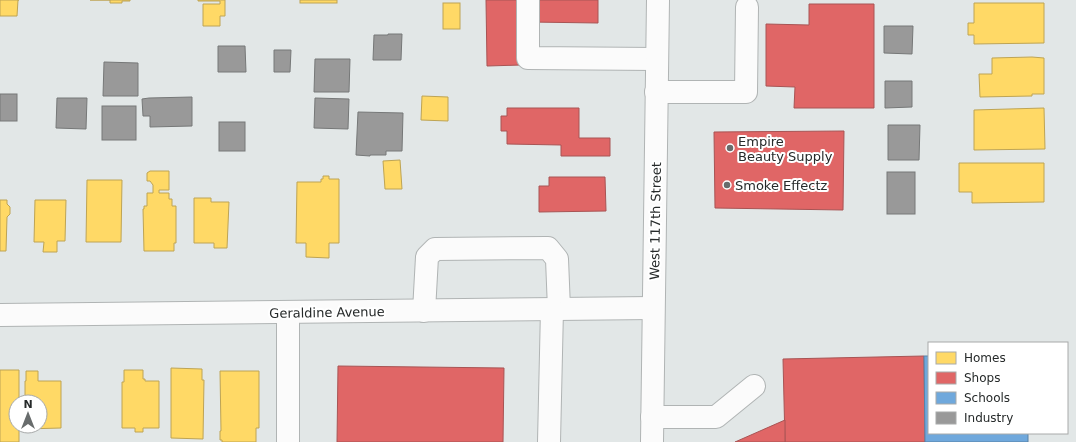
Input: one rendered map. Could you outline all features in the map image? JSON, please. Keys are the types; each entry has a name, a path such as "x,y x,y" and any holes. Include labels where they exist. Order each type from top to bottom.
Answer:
{"street":[{"path":"528,0 528,58 656,59"},
{"name":"West 117th Street","path":"652,442 658,0"},
{"path":"656,92 746,92 747,7"},
{"path":"424,311 427,257 435,249 548,248 557,259 549,442"},
{"name":"Geraldine Avenue","path":"0,315 654,308"},
{"path":"288,312 288,442"},
{"path":"652,417 716,417 754,386"}],"building: Homes":[{"path":"0,0 18,0 17,16 0,16"},
{"path":"110,0 130,0 130,1 110,3"},
{"path":"198,0 225,0 225,16 220,16 220,26 203,26 203,4 220,4 220,1"},
{"path":"300,0 337,0 337,3 300,3"},
{"path":"443,3 460,3 460,29 443,29"},
{"path":"974,3 1044,3 1044,43 974,44 974,35 968,35 968,23 974,23"},
{"path":"992,58 1044,58 1044,94 1032,94 1032,96 980,97 979,74 992,74"},
{"path":"422,96 448,97 448,121 421,120"},
{"path":"1044,108 1045,149 974,150 974,110"},
{"path":"400,160 402,189 385,189 383,161"},
{"path":"959,163 1044,163 1044,202 972,203 972,192 959,192"},
{"path":"150,171 169,171 169,190 159,190 159,193 169,193 169,199 172,199 172,206 176,206 176,243 174,243 174,251 144,251 143,209 144,206 147,206 147,193 153,193 153,185 150,181 147,181 147,173"},
{"path":"323,176 329,176 329,179 339,179 339,243 329,243 329,258 306,257 306,243 296,243 297,182 321,182"},
{"path":"87,180 122,180 121,242 86,242"},
{"path":"194,198 211,198 211,202 229,202 227,248 214,248 214,243 194,243"},
{"path":"0,200 7,200 7,204 10,207 10,214 7,217 6,251 0,251"},
{"path":"35,200 66,200 65,241 57,241 57,252 43,252 44,242 34,242"},
{"path":"171,368 202,369 202,380 204,380 203,439 171,438"},
{"path":"0,370 19,370 19,394 8,394 8,434 19,434 19,442 0,442"},
{"path":"124,370 143,370 143,379 145,379 145,381 159,381 159,428 143,428 143,432 135,432 135,428 122,428 122,382 124,382"},
{"path":"26,371 38,371 38,381 61,381 61,428 48,428 48,394 25,394"},
{"path":"220,371 259,371 259,428 256,428 256,442 222,442 222,440 220,440"}],"building: Shops":[{"path":"486,0 520,0 521,65 487,66"},
{"path":"531,0 598,0 598,23 530,22"},
{"path":"809,4 874,4 874,108 794,108 795,87 766,86 766,24 809,25"},
{"path":"507,108 579,108 579,138 610,138 610,156 561,156 561,145 507,144 507,131 501,131 501,116 507,116"},
{"path":"844,131 843,210 715,208 714,132"},
{"path":"549,177 605,177 606,211 539,212 539,186 549,186"},
{"path":"924,356 925,442 785,442 783,359"},
{"path":"338,366 504,368 503,442 337,442"},
{"path":"785,420 785,442 735,442"}],"building: Schools":[{"path":"924,356 928,356 928,434 1028,434 1028,442 925,442"}],"building: Industry":[{"path":"884,26 913,26 912,54 884,53"},
{"path":"402,34 401,60 373,60 374,35"},
{"path":"218,46 245,46 246,72 218,72"},
{"path":"274,50 291,50 290,72 274,72"},
{"path":"315,59 350,59 349,92 314,92"},
{"path":"104,62 138,63 138,96 103,96"},
{"path":"885,81 912,81 912,107 885,108"},
{"path":"0,94 17,94 17,121 0,121"},
{"path":"192,97 192,126 150,127 150,116 143,116 142,99"},
{"path":"57,98 87,98 86,129 56,128"},
{"path":"315,98 349,99 348,129 314,128"},
{"path":"102,106 136,106 136,140 102,140"},
{"path":"358,112 403,113 402,151 386,151 386,155 356,155"},
{"path":"219,122 245,122 245,151 219,151"},
{"path":"888,125 920,125 919,160 888,160"},
{"path":"887,172 915,172 915,214 887,214"}],"place":[{"name":"Empire Beauty Supply","path":"730,148"},
{"name":"Smoke Effectz","path":"727,185"}]}
